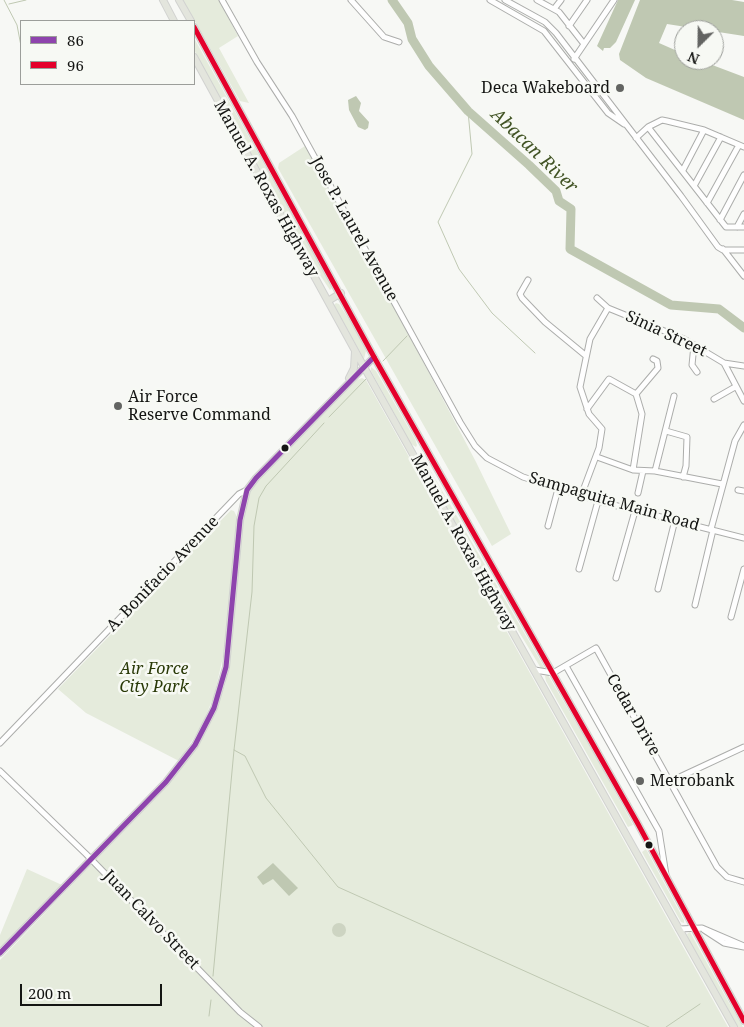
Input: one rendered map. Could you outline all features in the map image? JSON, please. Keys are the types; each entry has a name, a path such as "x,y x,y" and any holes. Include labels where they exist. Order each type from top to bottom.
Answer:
{"main road":[{"path":"163,0 173,20"},
{"path":"179,0 189,20"},
{"name":"Manuel A. Roxas Highway","path":"195,29 341,293 374,357 667,878 698,928 744,1021"},
{"name":"Manuel A. Roxas Highway","path":"195,59 414,457 734,1027"},
{"path":"328,301 341,293"},
{"name":"A. Bonifacio Avenue","path":"346,384 354,368 355,350"},
{"name":"A. Bonifacio Avenue","path":"247,490 256,478 374,357"},
{"path":"414,457 426,449"},
{"path":"0,953 182,763 200,737 214,708 228,656 240,520 247,490"}],"street":[{"name":"Jose P. Laurel Avenue","path":"222,0 257,62 292,116 460,422 475,446 487,458"},
{"path":"351,0 380,34 388,39 399,42"},
{"path":"490,0 544,31 611,116 626,126"},
{"path":"505,0 545,22 744,276"},
{"path":"537,0 554,9 584,44"},
{"path":"554,9 560,0"},
{"path":"569,26 587,0"},
{"path":"571,64 614,0"},
{"path":"636,138 648,127 662,120 704,130 742,146 707,203"},
{"path":"648,127 726,227 744,227"},
{"path":"683,170 704,130"},
{"path":"694,186 721,137"},
{"path":"720,220 744,175"},
{"path":"737,227 744,214"},
{"path":"721,248 744,249"},
{"path":"528,280 520,294 522,298 545,322 585,355"},
{"name":"Sinia Street","path":"597,298 608,308 694,345 724,363 744,401"},
{"path":"581,496 596,457 602,429 586,409 580,387 585,355 590,339 608,308"},
{"path":"694,345 692,365 697,372"},
{"path":"636,394 651,379 658,368 658,361 653,359"},
{"path":"724,363 744,366"},
{"path":"586,409 609,379 636,394 642,414 633,470"},
{"path":"714,399 735,387"},
{"path":"655,471 674,396"},
{"path":"695,605 722,484 735,440 744,425"},
{"path":"666,431 687,437 686,466 683,477"},
{"path":"596,457 633,470 655,471 722,484"},
{"name":"Sampaguita Main Road","path":"487,458 504,469 581,496 744,538"},
{"path":"638,493 643,471"},
{"path":"548,526 558,488"},
{"name":"A. Bonifacio Avenue","path":"0,743 239,494 247,490"},
{"path":"579,569 598,501"},
{"path":"616,578 636,511"},
{"path":"658,590 675,520"},
{"path":"731,617 744,569"},
{"name":"Cedar Drive","path":"566,666 596,648 717,867 727,877 744,882"},
{"path":"535,670 553,673 566,666 659,831 667,878"},
{"path":"671,781 744,747"},
{"name":"Juan Calvo Street","path":"0,771 92,859 235,1006 259,1027"},
{"path":"679,929 698,928 744,947"}],"green space":[{"path":"183,0 219,0 238,36 219,48 249,103 240,101"},
{"path":"195,40 330,283 332,288 330,290 304,251 196,54"},
{"path":"305,146 408,333 476,462 511,534 492,546 278,168 279,163"},
{"path":"336,303 339,304 359,335 366,351 364,359 334,305"},
{"path":"371,367 376,371 415,439 416,447 411,444 371,371"},
{"path":"362,378 366,380 728,1027 0,1027 0,960 171,781 193,753 211,722 225,685 242,525 250,492 258,481 357,380"},
{"path":"422,456 544,670 542,670 472,554 420,459"},
{"name":"Air Force City Park","path":"231,510 234,511 237,517 231,603 223,657 214,696 201,727 179,761 86,713 58,689"},
{"path":"548,675 633,825 628,827 546,681 545,676"},
{"path":"646,849 684,923 681,922 642,852"},
{"path":"27,869 62,885 0,948 0,935"},
{"path":"690,932 743,1027 738,1027 688,938 687,934"}],"shaded area":[{"path":"618,0 635,0 616,42 610,48 604,48 603,51 597,46"},
{"path":"640,0 732,0 744,2 744,36 724,33 724,20 674,20 674,25 667,24 659,43 674,50 674,70 724,69 744,77 744,120 646,78 620,60 619,54"},
{"path":"356,96 361,103 359,111 369,122 368,128 365,130 358,127 349,110 348,100"},
{"path":"273,863 298,888 289,896 273,879 263,885 257,877"},
{"path":"336,923 342,923 346,930 342,937 336,937 332,933 332,927"}],"waterway":[{"path":"4,0 17,25 20,41"},
{"path":"9,4 26,0"},
{"name":"Abacan River","path":"392,0 408,23 412,39 429,66 468,111 529,165 556,191 559,201 571,209 570,249 671,305 719,309 744,328"},
{"path":"468,111 472,154 438,222 459,269 492,313 535,353"},
{"path":"383,361 407,336"},
{"path":"329,417 366,379"},
{"path":"324,423 266,486 259,498 254,526 252,592 234,750 245,756 266,798 338,887 649,1027"},
{"path":"213,976 234,750"},
{"path":"209,1016 211,1000"},
{"path":"666,1027 700,1004"}],"transit line":[{"name":"96","path":"195,29 374,357 638,824 744,1021"},
{"name":"86","path":"0,953 166,782 195,745 214,708 226,667 240,520 247,490 256,478 374,357"}],"place":[{"name":"Deca Wakeboard","path":"620,88"},
{"name":"Air Force Reserve Command","path":"118,406"},
{"name":"Metrobank","path":"640,781"}]}
